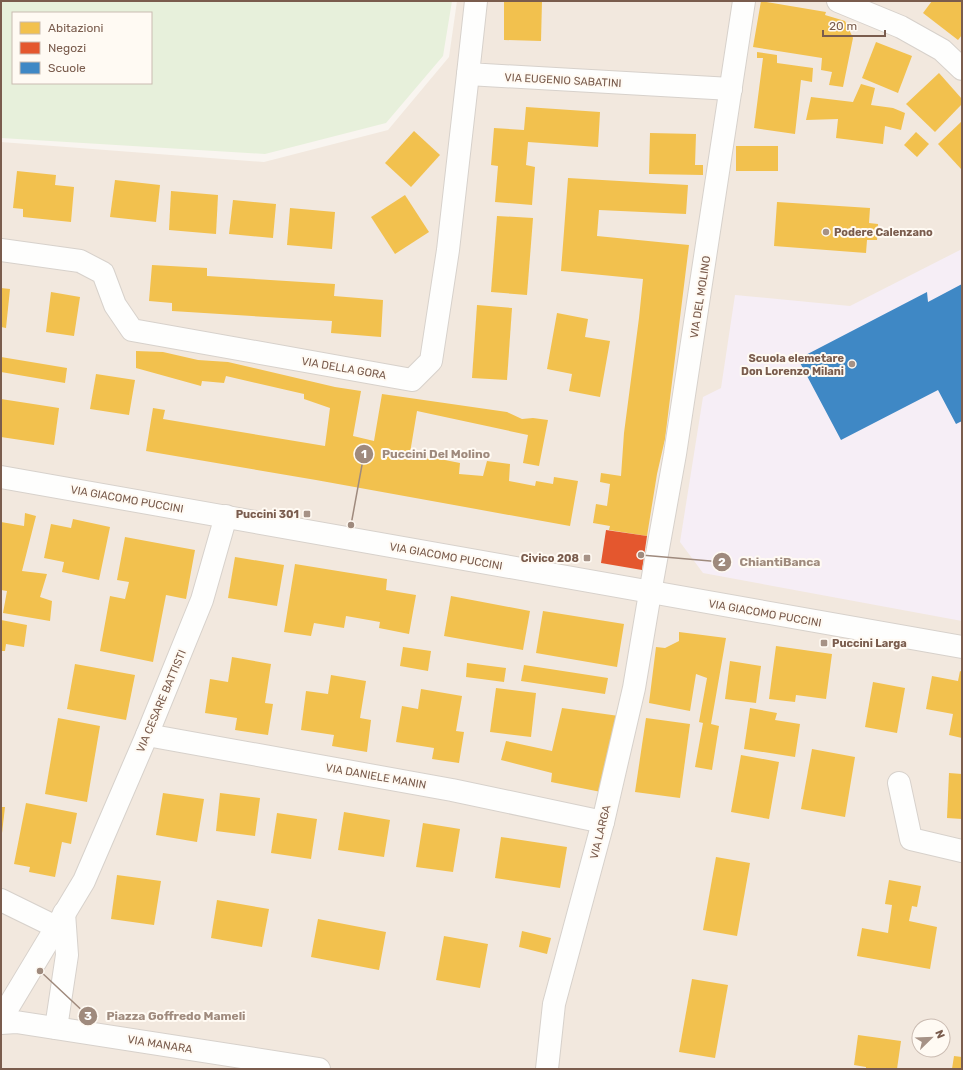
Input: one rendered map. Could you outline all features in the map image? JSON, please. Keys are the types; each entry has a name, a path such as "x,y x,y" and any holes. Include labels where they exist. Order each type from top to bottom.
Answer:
{"street":[{"path":"468,74 476,1"},
{"name":"VIA DEL MOLINO","path":"650,593 676,454 744,1"},
{"path":"838,1 901,27 942,50 962,69"},
{"name":"VIA EUGENIO SABATINI","path":"468,74 731,89"},
{"name":"VIA DELLA GORA","path":"1,250 80,261 103,273 115,305 132,330 412,380 431,361 448,250 468,74"},
{"name":"VIA GIACOMO PUCCINI","path":"1,477 962,647"},
{"name":"VIA CESARE BATTISTI","path":"1,1019 84,881 202,600 226,516"},
{"name":"VIA LARGA","path":"547,1069 554,1004 603,822 634,688 650,593"},
{"name":"VIA DANIELE MANIN","path":"147,734 452,790 603,822"},
{"path":"898,783 911,839 962,851"},
{"path":"1,900 60,920 67,955 56,1028"},
{"name":"VIA MANARA","path":"1,1023 16,1022 319,1069"}],"shaded area":[{"path":"457,1 962,1 962,1069 1,1069 1,142 264,162 388,130 449,57"},
{"path":"962,249 962,621 703,573 680,542 703,397 721,388 735,295 850,306"}],"green space":[{"path":"1,1 452,1 443,56 386,123 265,154 1,138"}],"building: Abitazioni":[{"path":"504,1 542,1 541,41 504,40"},
{"path":"761,1 826,12 825,15 845,21 853,38 843,87 829,85 832,72 821,70 822,58 753,47"},
{"path":"932,1 962,1 962,35 958,40 923,13"},
{"path":"876,42 912,56 898,93 862,78"},
{"path":"757,52 777,55 777,63 813,68 812,82 801,80 795,134 754,128 763,58 757,58"},
{"path":"939,73 962,99 962,104 935,132 906,104"},
{"path":"861,84 875,88 871,105 893,108 905,113 901,130 885,126 883,144 836,138 838,119 806,120 811,97 853,102"},
{"path":"526,107 600,112 598,147 528,142 526,165 535,167 532,205 495,202 498,166 491,165 494,128 524,130"},
{"path":"962,121 962,170 938,144"},
{"path":"414,131 440,155 411,187 385,163"},
{"path":"916,132 929,144 917,157 904,145"},
{"path":"650,133 696,134 695,165 703,165 703,175 649,174"},
{"path":"736,146 778,146 778,171 736,171"},
{"path":"17,171 56,175 55,185 74,187 71,222 23,217 23,209 13,208"},
{"path":"568,178 688,185 686,214 599,210 597,236 689,245 665,439 657,474 647,536 609,530 610,526 593,523 596,504 607,506 610,484 600,482 601,473 621,476 624,433 643,279 561,271"},
{"path":"115,180 160,185 156,222 110,217"},
{"path":"171,191 218,195 216,234 169,230"},
{"path":"405,195 429,232 395,254 371,217"},
{"path":"233,200 276,204 273,238 229,234"},
{"name":"Podere Calenzano","path":"777,202 870,208 869,223 878,224 877,240 867,240 866,253 774,246"},
{"path":"290,208 335,212 332,249 287,245"},
{"path":"497,216 533,218 527,295 491,292"},
{"path":"152,265 207,268 207,276 335,284 334,296 383,300 381,337 331,333 332,321 172,311 172,303 149,301"},
{"path":"1,288 10,289 6,328 1,327"},
{"path":"51,292 80,297 74,336 46,332"},
{"path":"477,305 512,308 507,380 472,378"},
{"path":"557,313 588,319 585,337 610,341 600,397 569,391 572,374 547,369"},
{"path":"136,351 163,352 198,360 228,362 335,387 361,391 353,436 374,441 382,394 507,412 522,419 533,418 548,420 539,466 523,463 528,435 417,411 410,453 460,463 459,474 483,476 487,461 510,464 509,481 535,486 536,481 553,484 554,477 578,481 570,526 146,451 153,408 165,410 163,419 325,446 330,408 304,399 304,394 226,376 224,383 202,381 201,386 136,368"},
{"path":"1,357 67,368 65,383 1,372"},
{"path":"96,374 135,380 129,415 90,409"},
{"path":"1,399 59,408 54,445 1,437"},
{"path":"25,513 36,516 22,571 47,574 40,597 52,601 50,621 3,613 7,591 1,590 1,522 24,526"},
{"path":"73,519 110,527 99,580 62,572 64,562 44,558 51,524 71,528"},
{"path":"125,537 195,550 186,599 166,595 153,662 100,651 110,596 125,599 129,582 117,580"},
{"path":"235,557 284,565 277,606 228,598"},
{"path":"295,564 387,579 386,590 416,595 409,634 379,628 380,622 346,616 344,628 314,623 311,636 284,632"},
{"path":"451,596 530,611 523,650 444,636"},
{"path":"543,611 624,624 617,667 536,653"},
{"path":"1,620 27,625 24,647 6,644 5,651 1,651"},
{"path":"679,632 726,638 711,724 719,726 712,770 695,767 703,723 699,722 707,678 696,674 690,711 649,703 656,647 665,648 679,641"},
{"path":"776,646 832,654 826,699 796,695 795,702 769,699"},
{"path":"403,647 431,651 428,671 400,666"},
{"path":"232,657 271,664 265,703 273,704 268,735 235,730 237,718 205,713 210,679 228,682"},
{"path":"730,661 761,666 756,703 725,699"},
{"path":"467,663 506,668 504,682 466,677"},
{"path":"75,664 135,675 126,720 67,709"},
{"path":"524,665 608,678 605,694 521,681"},
{"path":"960,671 962,672 962,738 949,735 953,714 926,709 932,676 958,681"},
{"path":"331,675 366,681 360,718 371,720 367,752 332,746 334,735 301,730 306,691 328,694"},
{"path":"873,682 905,688 897,733 865,727"},
{"path":"496,688 536,693 531,737 490,732"},
{"path":"421,689 462,696 456,731 464,732 459,763 432,759 434,748 396,742 402,706 418,709"},
{"path":"562,708 619,716 601,792 551,782 552,773 501,760 506,741 552,751"},
{"path":"750,708 777,713 775,720 800,724 795,757 744,749"},
{"path":"58,718 100,726 87,802 45,794"},
{"path":"646,718 690,724 680,798 635,792"},
{"path":"812,749 855,757 845,817 801,809"},
{"path":"741,755 779,762 769,819 731,812"},
{"path":"949,773 962,774 962,819 947,818"},
{"path":"163,793 204,799 197,842 156,835"},
{"path":"220,793 260,798 255,836 216,831"},
{"path":"26,803 77,813 71,844 62,842 55,877 29,872 30,867 14,864"},
{"path":"1,807 5,807 2,833 1,833"},
{"path":"344,812 390,820 384,857 338,850"},
{"path":"277,813 317,819 311,859 271,853"},
{"path":"423,823 460,829 453,872 416,867"},
{"path":"501,837 567,847 560,888 495,878"},
{"path":"716,857 750,863 737,936 703,930"},
{"path":"117,875 161,881 154,925 111,919"},
{"path":"889,880 921,886 917,907 912,906 909,921 937,927 930,969 857,956 862,928 888,933 892,905 885,904"},
{"path":"217,900 269,909 262,947 211,938"},
{"path":"318,919 386,932 379,970 311,957"},
{"path":"522,931 551,938 547,954 519,947"},
{"path":"444,936 488,944 480,988 436,980"},
{"path":"692,979 728,985 715,1058 679,1052"},
{"path":"858,1035 901,1041 897,1069 866,1069 866,1067 854,1065"},
{"path":"954,1056 962,1057 962,1069 952,1069"}],"building: Negozi":[{"path":"606,530 647,536 642,570 601,563"}],"building: Scuole":[{"name":"Scuola elemetare Don Lorenzo Milani","path":"962,284 962,421 956,424 938,390 841,440 798,359 927,292 928,302"}],"place":[{"name":"Podere Calenzano","path":"826,232"},
{"name":"Scuola elemetare Don Lorenzo Milani","path":"852,364"},
{"name":"Puccini 301","path":"307,514"},
{"name":"Puccini Del Molino","path":"351,525"},
{"name":"ChiantiBanca","path":"641,555"},
{"name":"Civico 208","path":"587,558"},
{"name":"Puccini Larga","path":"824,643"},
{"name":"Piazza Goffredo Mameli","path":"40,971"}]}
